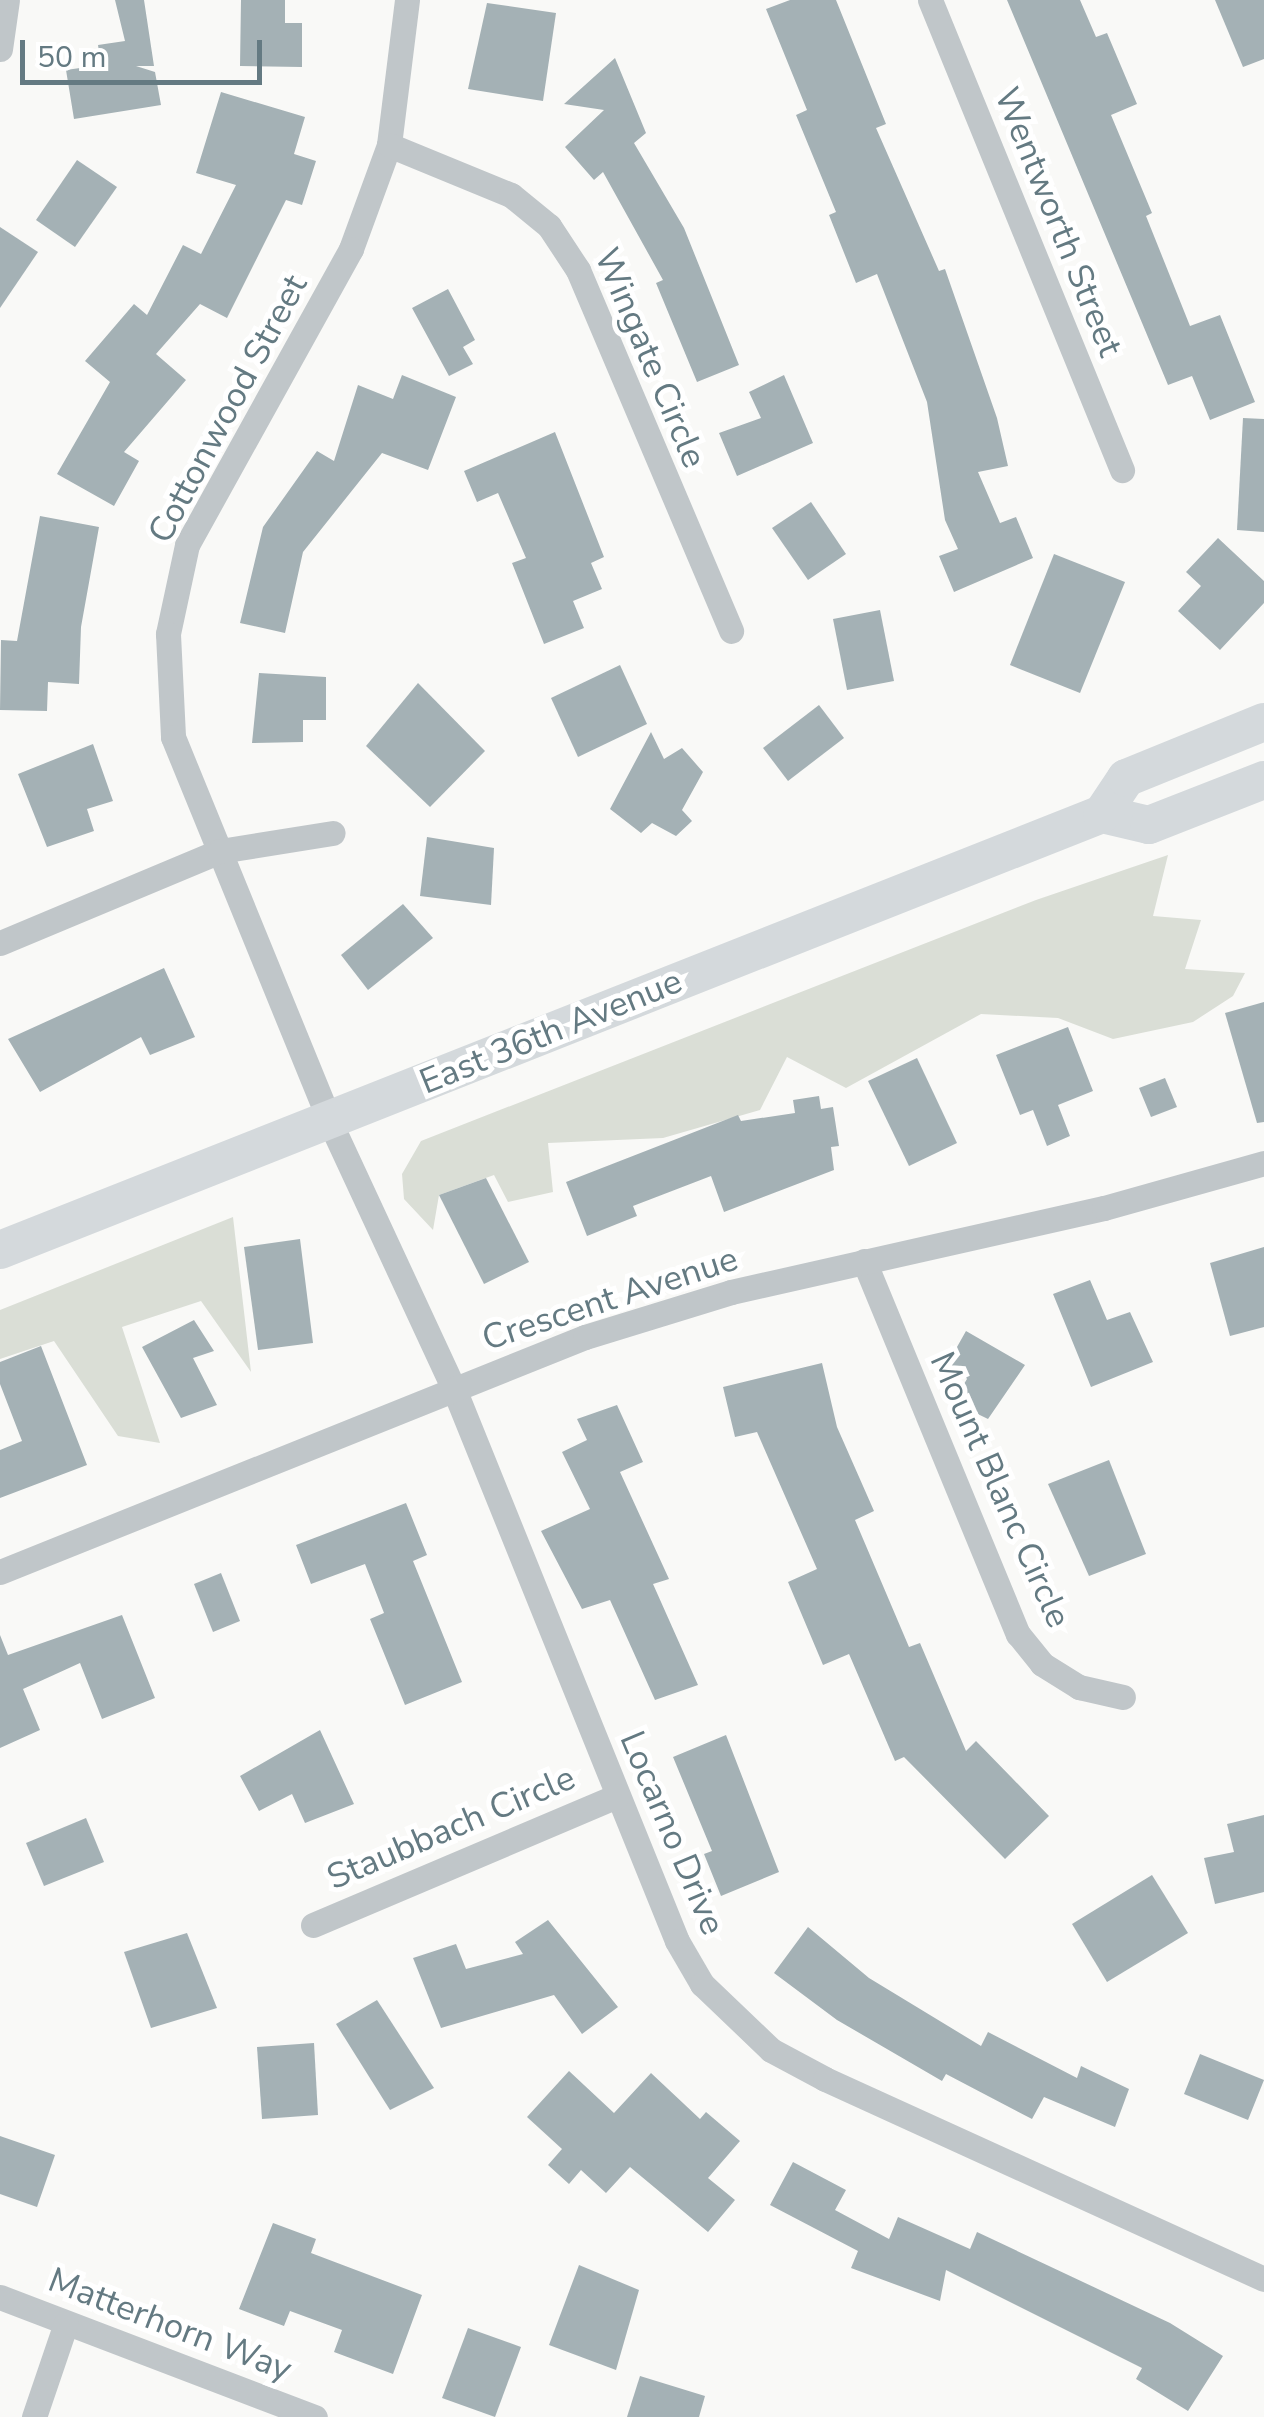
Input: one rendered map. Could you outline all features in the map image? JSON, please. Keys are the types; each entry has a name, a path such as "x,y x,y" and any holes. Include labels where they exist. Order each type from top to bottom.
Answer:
{"main road":[{"path":"1264,722 1126,778 1102,814 1149,825 1264,780"},
{"name":"East 36th Avenue","path":"0,1250 1102,814"}],"street":[{"path":"0,48 7,0"},
{"name":"Cottonwood Street","path":"329,1120 173,737 168,634 187,545 352,249 389,145 407,0"},
{"name":"Wentworth Street","path":"930,0 1122,470"},
{"name":"Wingate Circle","path":"389,145 512,195 550,226 578,270 732,632"},
{"path":"0,942 220,851 333,832"},
{"name":"Locarno Drive","path":"329,1120 454,1389 617,1796 702,1984 771,2050 1264,2279"},
{"name":"Crescent Avenue","path":"0,1572 454,1389 712,1298 1104,1208 1264,1162"},
{"name":"Mount Blanc Circle","path":"864,1261 1018,1634 1042,1664 1078,1687 1123,1697"},
{"name":"Staubbach Circle","path":"313,1925 617,1796"},
{"name":"Matterhorn Way","path":"0,2298 315,2417"},
{"path":"34,2417 66,2323"}],"shaded area":[{"path":"1168,855 1153,916 1201,920 1185,969 1245,973 1233,996 1193,1022 1113,1039 1058,1018 981,1014 846,1088 787,1057 760,1110 663,1138 548,1143 553,1192 508,1202 494,1175 439,1195 433,1230 404,1199 402,1174 421,1141 1036,900"},
{"path":"233,1217 251,1372 201,1301 122,1327 160,1443 118,1436 54,1341 0,1359 0,1310"}],"building":[{"path":"115,0 144,0 154,66 136,66 155,72 161,105 74,119 66,70 101,65 98,45 125,41"},
{"path":"241,0 285,0 285,23 302,23 302,67 240,66"},
{"path":"790,0 836,0 886,124 876,128 939,271 945,269 997,418 1008,466 978,472 1000,523 1016,517 1033,558 954,592 939,556 958,549 945,520 927,402 877,274 856,283 829,215 836,212 796,115 807,110 766,9"},
{"path":"1007,0 1080,0 1096,37 1107,33 1137,104 1111,115 1152,213 1146,216 1190,326 1220,315 1255,402 1210,420 1192,376 1168,385"},
{"path":"1215,0 1264,0 1264,59 1243,67"},
{"path":"487,3 556,13 543,101 468,89"},
{"path":"615,58 646,133 634,143 684,228 739,365 697,382 656,283 663,280 603,172 594,180 565,147 604,110 564,104"},
{"path":"221,92 305,117 294,154 316,161 302,205 286,200 227,318 200,304 156,354 186,380 124,452 139,461 114,506 57,474 110,382 85,361 134,304 147,315 183,245 201,254 236,185 196,173"},
{"path":"77,160 117,187 75,247 36,220"},
{"path":"0,227 38,252 0,308"},
{"path":"448,289 475,340 463,347 473,364 449,376 412,308"},
{"path":"402,375 456,397 428,470 382,453 303,552 285,633 240,623 263,527 317,451 334,461 358,385 393,399"},
{"path":"784,375 813,443 737,476 719,433 761,418 749,392"},
{"path":"1243,418 1264,419 1264,532 1237,530"},
{"path":"555,432 604,557 591,563 602,589 573,601 584,628 544,644 512,563 526,558 498,493 477,502 464,471"},
{"path":"811,502 846,554 808,580 772,528"},
{"path":"40,516 99,527 81,627 79,684 48,682 47,711 0,710 1,640 17,641"},
{"path":"1218,538 1264,581 1264,603 1220,650 1178,611 1201,586 1186,572"},
{"path":"1054,554 1125,582 1080,693 1010,665"},
{"path":"880,610 894,681 847,690 833,619"},
{"path":"620,665 647,724 578,757 551,698"},
{"path":"259,673 326,677 326,720 303,720 303,742 252,743"},
{"path":"418,683 485,751 430,807 366,746"},
{"path":"819,705 844,738 788,781 763,748"},
{"path":"651,732 664,759 682,748 703,772 682,810 692,821 676,836 652,823 641,833 610,809"},
{"path":"93,744 113,801 87,809 94,831 47,847 18,774"},
{"path":"427,837 494,848 491,905 420,896"},
{"path":"403,904 433,938 368,990 341,955"},
{"path":"164,968 195,1037 150,1055 141,1037 40,1092 8,1039"},
{"path":"1264,1002 1264,1122 1257,1123 1225,1013"},
{"path":"1068,1027 1093,1091 1058,1105 1070,1136 1047,1146 1033,1110 1020,1115 996,1055"},
{"path":"917,1058 957,1143 909,1166 868,1081"},
{"path":"1165,1078 1177,1107 1151,1117 1139,1088"},
{"path":"819,1096 821,1109 833,1107 839,1146 831,1147 834,1170 724,1212 711,1176 633,1206 637,1216 587,1236 566,1182 738,1115 741,1121 795,1113 793,1100"},
{"path":"486,1178 529,1262 484,1284 439,1195"},
{"path":"300,1239 313,1343 258,1350 244,1247"},
{"path":"1264,1247 1264,1327 1230,1336 1210,1263"},
{"path":"1090,1280 1107,1320 1130,1312 1153,1362 1091,1387 1053,1294"},
{"path":"194,1320 214,1351 193,1358 217,1405 181,1418 142,1347"},
{"path":"966,1331 1025,1365 988,1419 953,1402 967,1379 944,1370"},
{"path":"41,1346 87,1465 0,1498 0,1450 22,1441 0,1384 0,1362"},
{"path":"822,1363 837,1427 874,1511 855,1520 909,1647 920,1643 966,1751 976,1741 1049,1816 1005,1859 904,1757 895,1761 849,1654 823,1665 788,1582 817,1569 757,1432 735,1437 723,1387"},
{"path":"617,1405 643,1462 620,1472 669,1579 653,1584 698,1685 655,1700 610,1600 582,1609 541,1531 590,1509 562,1452 587,1440 577,1419"},
{"path":"1109,1460 1146,1554 1089,1576 1048,1484"},
{"path":"406,1503 427,1555 413,1561 462,1682 405,1705 370,1619 384,1613 365,1564 311,1584 296,1545"},
{"path":"221,1573 240,1621 213,1632 194,1584"},
{"path":"122,1615 155,1698 102,1719 80,1663 23,1689 40,1730 0,1748 0,1635 8,1655"},
{"path":"320,1730 354,1804 305,1823 292,1794 259,1811 240,1776"},
{"path":"726,1735 779,1872 721,1896 704,1854 712,1851 673,1757"},
{"path":"1264,1815 1264,1892 1215,1904 1204,1858 1234,1852 1227,1824"},
{"path":"86,1818 104,1862 44,1886 26,1843"},
{"path":"1152,1875 1188,1933 1107,1982 1072,1924"},
{"path":"548,1920 618,2007 582,2034 554,1995 441,2028 413,1958 456,1944 466,1969 523,1954 515,1942"},
{"path":"808,1927 869,1978 981,2046 988,2032 1077,2078 1081,2066 1129,2089 1115,2127 1044,2097 1032,2119 946,2074 942,2081 837,2020 774,1973"},
{"path":"187,1933 217,2008 151,2028 124,1952"},
{"path":"377,2000 434,2088 390,2110 336,2024"},
{"path":"314,2043 318,2115 262,2119 257,2047"},
{"path":"1200,2054 1264,2080 1248,2120 1184,2094"},
{"path":"569,2071 614,2113 651,2073 700,2119 706,2112 740,2141 708,2178 735,2200 708,2232 630,2167 606,2193 581,2170 569,2184 548,2165 562,2149 527,2117"},
{"path":"0,2136 55,2155 37,2207 0,2194"},
{"path":"793,2162 846,2190 835,2210 889,2239 898,2217 970,2249 977,2232 1170,2323 1223,2356 1188,2411 1136,2379 1142,2368 946,2270 940,2301 851,2268 858,2251 770,2205"},
{"path":"273,2223 316,2239 311,2253 422,2295 393,2374 334,2352 342,2330 290,2311 284,2326 239,2309"},
{"path":"579,2265 639,2290 616,2370 549,2345"},
{"path":"468,2328 521,2347 495,2417 442,2398"},
{"path":"640,2376 705,2396 699,2417 627,2417"}]}
